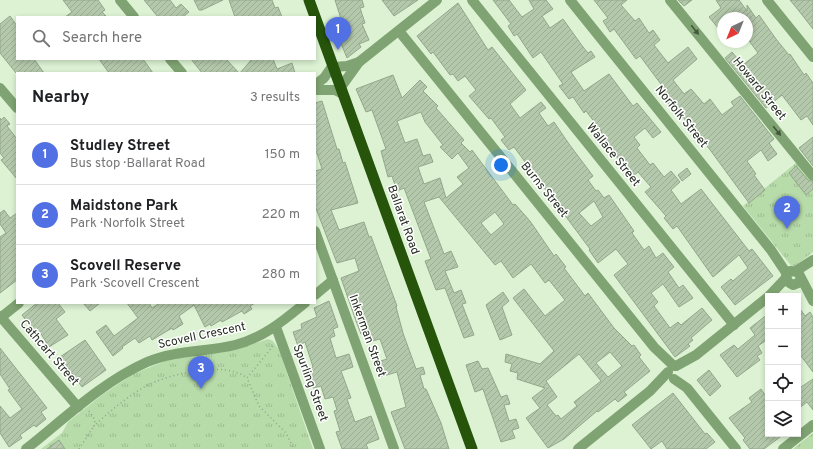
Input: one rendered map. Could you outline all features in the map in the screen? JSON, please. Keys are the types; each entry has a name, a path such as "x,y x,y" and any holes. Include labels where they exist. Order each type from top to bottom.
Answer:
{"highway":[{"name":"Ballarat Road","path":"309,0 315,16"},
{"name":"Ballarat Road","path":"316,19 472,449"}],"street":[{"path":"120,0 133,16"},
{"path":"316,84 324,78 333,66 347,66 359,62 437,0"},
{"name":"Wallace Street","path":"472,0 734,325"},
{"name":"Norfolk Street","path":"570,0 813,302"},
{"name":"Howard Street","path":"670,0 813,176"},
{"path":"767,0 813,57"},
{"name":"Burns Street","path":"399,31 736,449"},
{"path":"171,60 181,72"},
{"path":"316,90 342,91 359,62"},
{"path":"0,88 16,107"},
{"name":"Inkerman Street","path":"316,234 394,449"},
{"path":"774,293 813,260"},
{"path":"794,277 813,264"},
{"path":"316,294 333,280"},
{"path":"578,449 765,300"},
{"path":"0,317 18,304"},
{"name":"Scovell Crescent","path":"26,449 116,378 148,362 184,351 236,345 262,335 276,327 304,304"},
{"name":"Cathcart Street","path":"0,317 81,406"},
{"name":"Spurling Street","path":"276,327 320,449"},
{"path":"783,449 813,425"}],"path":[{"path":"247,378 280,338"},
{"path":"79,449 94,426 135,392 157,381 186,373 219,370 232,371 247,378 259,406 286,434 294,449"},
{"path":"81,406 94,418 94,426"}],"green space":[{"path":"796,163 813,184 813,252 793,268 743,206"},
{"path":"268,339 273,341 279,350 313,449 41,449 62,433 68,422 102,395 133,374 173,358 238,349"},
{"path":"813,433 813,449 793,449"}],"building":[{"path":"63,0 98,0 105,10 102,12 106,16 66,16 72,12"},
{"path":"144,0 170,0 176,8 181,4 189,12 184,16 157,16"},
{"path":"194,0 223,0 199,10"},
{"path":"229,0 272,0 275,8 278,7 282,16 235,16"},
{"path":"335,0 362,0 364,7 360,8 365,23 362,24 369,40 359,44 361,47 347,58 338,36 341,35 337,24 342,22"},
{"path":"382,0 418,0 394,16"},
{"path":"493,0 509,0 522,17 534,9 529,0 546,0 553,9 542,16 550,28 563,19 588,53 591,51 595,57 571,72 584,91 609,74 633,106 637,103 661,132 653,138 645,128 634,137 640,145 637,148 650,165 653,163 664,177 671,171 680,182 671,190 681,204 701,189 749,251 752,249 773,276 735,305 721,287 731,279 733,281 748,268 739,255 713,277 677,226 673,229 664,218 666,216 645,192 651,187 638,172 633,176 609,148 606,151 595,137 602,132 586,111 584,113 573,97 569,99 559,86 563,84 541,52 533,58 517,34 514,36 508,26 511,24"},
{"path":"594,0 627,0 621,5 635,21 639,18 649,33 653,30 660,40 654,45 668,63 688,47 697,59 673,80 684,94 691,89 704,104 710,99 722,115 734,106 731,102 740,96 774,139 769,143 777,154 768,161 761,150 747,161 756,174 754,175 765,190 749,203 697,132 695,133 683,117 680,119 661,94 666,91 640,56 636,59 614,29 610,32 603,21 608,18"},
{"path":"678,0 692,0 684,6"},
{"path":"716,0 739,0 747,11 747,5 752,12 717,12 717,27 709,17 721,8"},
{"path":"790,0 813,0 813,29 799,11"},
{"path":"458,3 488,50 492,47 526,90 510,104 520,118 541,102 546,108 539,113 548,126 554,122 593,176 588,180 596,191 598,190 604,198 609,195 634,231 632,233 644,250 649,246 656,258 663,253 674,267 668,272 679,288 683,285 693,298 679,307 663,284 651,293 658,302 654,306 670,328 678,322 681,325 702,308 712,320 691,338 693,340 688,344 690,346 675,357 614,275 628,264 616,249 598,263 589,250 590,249 514,147 509,150 501,140 505,137 491,118 489,119 469,96 476,90 465,76 458,81 453,74 450,75 433,52 431,54 417,36","holes":["594,201 603,217 591,226 579,213"]},
{"path":"753,14 756,18 759,15 776,39 789,55 790,54 804,75 806,73 813,83 813,125 807,116 801,120 782,95 766,108 725,58 732,52 743,65 758,53 753,46"},
{"path":"10,16 16,25 16,60 35,60 43,72 16,73 0,53 0,24"},
{"path":"100,60 144,60 152,72 108,72"},
{"path":"192,60 227,60 238,72 201,72"},
{"path":"251,60 273,60 277,69 292,63 295,72 241,72"},
{"path":"393,75 402,98 420,80 427,87 423,91 438,106 436,108 464,140 461,143 470,152 472,150 513,205 515,204 530,221 554,256 556,254 566,267 564,268 585,296 588,293 614,328 632,346 634,345 641,355 639,357 650,371 624,392 627,395 618,402 615,399 598,412 597,411 564,439 548,448 526,418 540,408 532,398 545,388 517,379 518,373 510,371 512,364 505,362 506,354 540,364 554,351 513,298 524,289 545,316 565,300 549,280 545,283 531,264 513,278 501,261 495,265 439,197 424,202 444,254 451,251 458,267 445,271 454,293 461,290 466,303 462,304 474,335 464,338 445,288 436,290 425,261 431,259 404,188 397,191 392,176 388,177 381,151 386,149 372,110 366,112 356,89","holes":["421,112 425,122 443,145 440,147 452,159 458,153 469,168 457,177 463,184 446,198 440,178 424,184 418,167 433,162 430,154 423,156 417,139 405,143 397,121","495,212 504,224 491,235 481,223","610,352 622,366 608,377 596,363","579,354 601,381 574,402 577,406 561,419 558,415 556,416 547,405 557,397 546,381"]},
{"path":"322,101 337,149 339,149 343,163 345,162 358,203 331,210 339,230 364,222 369,237 371,236 397,306 403,333 416,369 423,367 425,374 420,375 424,389 426,389 441,423 449,449 405,449 391,412 406,407 397,372 380,377 374,363 387,359 380,339 372,341 369,331 361,334 341,278 359,271 355,258 337,263 316,209 316,171 322,169 316,154 316,103"},
{"path":"4,117 10,124 7,126 16,138 16,178 1,160 4,158 0,153 0,118 1,120"},
{"path":"813,137 813,166 799,148"},
{"path":"796,166 808,180 813,182 813,189 806,195 789,173"},
{"path":"687,168 691,174 682,181 678,175"},
{"path":"4,210 10,218 16,214 16,281 0,293 0,237 6,233 0,224 0,213"},
{"path":"503,292 509,301 502,307 512,335 500,340 486,305"},
{"path":"329,301 338,327 333,329 335,336 330,338 336,358 349,354 353,367 341,371 351,398 347,399 355,422 371,416 379,439 366,444 368,449 342,449 336,432 340,431 334,411 337,410 333,397 325,399 321,386 313,388 307,369 313,367 305,342 298,346 293,332 302,329 301,324 317,317 314,308"},
{"path":"36,304 59,304 65,312 56,319 68,335 49,347 40,332 36,334 22,315"},
{"path":"84,304 99,304 90,311"},
{"path":"128,304 150,304 152,308 158,304 253,304 250,306 252,309 244,314 242,311 222,322 221,320 211,326 210,324 205,327 194,305 179,316 183,324 173,330 172,328 152,340 150,336 139,343 135,338 122,347 123,348 113,356 96,332 106,325 114,336 138,318"},
{"path":"801,310 805,316 810,312 813,317 813,372 801,356"},
{"path":"765,316 765,341 758,346 762,353 757,356 760,360 737,377 720,355 734,345 738,349 755,335 750,328"},
{"path":"85,340 106,370 82,387 60,357"},
{"path":"0,348 47,408 41,412 46,419 36,427 34,425 20,435 22,438 9,447 0,433 0,406 10,418 22,409 8,390 10,389 0,374"},
{"path":"478,361 482,369 488,368 501,397 507,395 510,404 504,405 509,421 516,419 519,428 512,430 515,438 501,442 483,389 475,392 466,365"},
{"path":"709,370 721,386 710,396 697,380"},
{"path":"813,379 813,410 807,402 801,407 801,387"},
{"path":"761,389 765,395 765,437 780,437 764,449 750,449 743,440 745,438 729,418 752,402 749,398"},
{"path":"673,393 705,434 707,433 715,442 706,449 667,449 662,441 651,449 632,425"},
{"path":"59,440 65,449 47,449"}],"place":[{"name":"Studley Street","path":"338,50"},
{"name":"Maidstone Park","path":"787,229"},
{"name":"Scovell Reserve","path":"201,389"}]}
